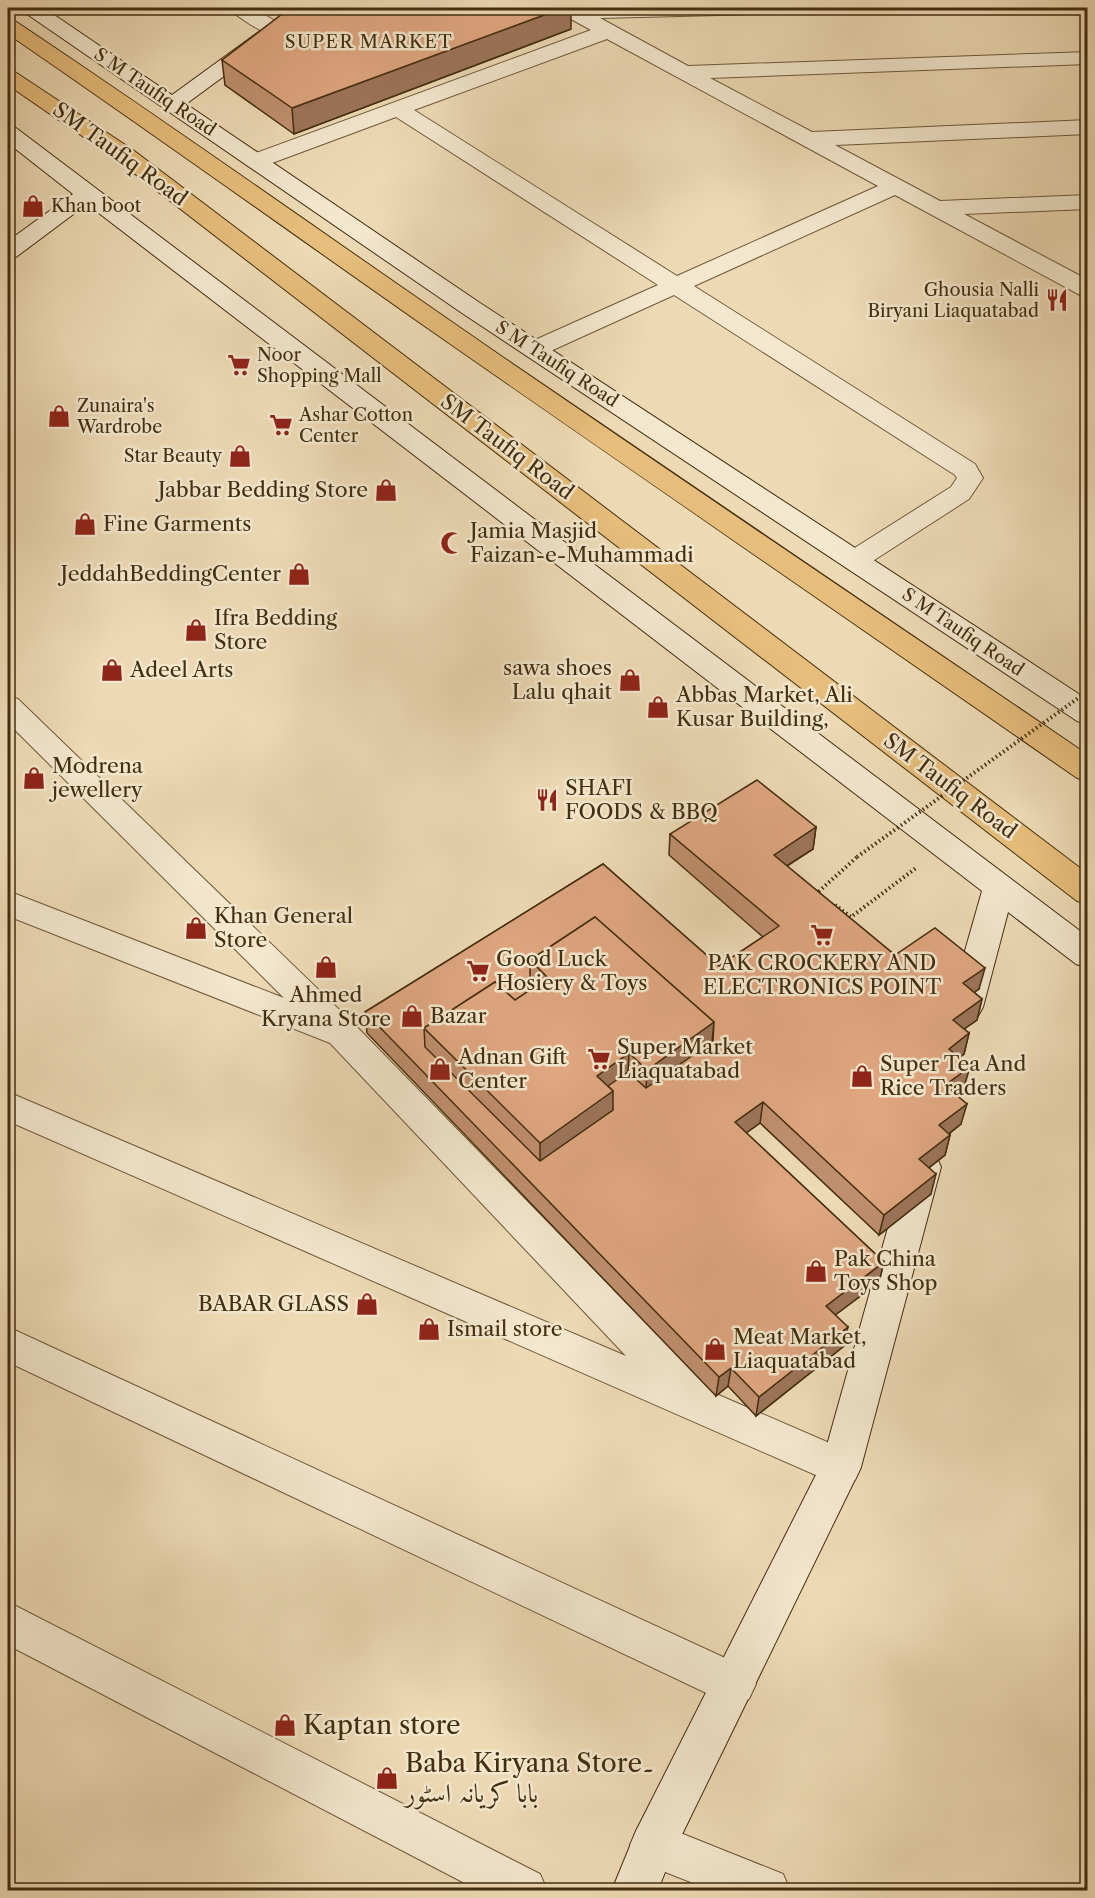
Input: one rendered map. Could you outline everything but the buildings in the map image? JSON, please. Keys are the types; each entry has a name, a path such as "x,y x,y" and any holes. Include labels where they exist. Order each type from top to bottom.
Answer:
{"highway":[{"path":"8,25 168,133 216,170 487,358 1088,770"},
{"name":"SM Taufiq Road","path":"8,76 125,155 1088,892"}],"street":[{"name":"S M Taufiq Road","path":"31,8 536,349 855,560 1084,701"},
{"path":"239,8 275,29"},
{"path":"173,104 304,8"},
{"path":"570,10 759,8"},
{"path":"570,10 936,208 1081,282"},
{"path":"256,161 609,31"},
{"path":"685,72 1088,58"},
{"path":"398,109 966,470 970,478 960,493 855,560"},
{"path":"808,139 1088,127"},
{"path":"8,133 1088,955"},
{"path":"536,349 896,186"},
{"path":"8,252 87,194"},
{"path":"936,208 1088,202"},
{"path":"8,706 344,1036 700,1406"},
{"path":"8,729 44,742"},
{"path":"959,1035 999,887"},
{"path":"8,903 344,1036"},
{"path":"8,1106 842,1467"},
{"path":"635,1890 653,1845 842,1467 931,1137"},
{"path":"8,1344 734,1684"},
{"path":"8,1623 524,1890"},
{"path":"653,1845 767,1890"}],"path":[{"path":"900,879 851,916 817,893 857,857 1084,701"}],"place":[{"name":"Khan boot","path":"33,206"},
{"name":"Ghousia Nalli Biryani Liaquatabad","path":"1057,300"},
{"name":"Noor Shopping Mall","path":"239,365"},
{"name":"Zunaira's Wardrobe","path":"59,416"},
{"name":"Ashar Cotton Center","path":"281,425"},
{"name":"Star Beauty","path":"240,456"},
{"name":"Jabbar Bedding Store","path":"386,490"},
{"name":"Fine Garments","path":"85,524"},
{"name":"Jamia Masjid Faizan-e-Muhammadi","path":"452,543"},
{"name":"JeddahBeddingCenter","path":"299,574"},
{"name":"Ifra Bedding Store","path":"196,630"},
{"name":"Adeel Arts","path":"112,670"},
{"name":"sawa shoes Lalu qhait","path":"630,680"},
{"name":"Abbas Market, Ali Kusar Building,","path":"658,707"},
{"name":"Modrena jewellery","path":"34,778"},
{"name":"SHAFI FOODS & BBQ","path":"547,800"},
{"name":"Khan General Store","path":"196,928"},
{"name":"PAK CROCKERY AND ELECTRONICS POINT","path":"822,935"},
{"name":"Ahmed Kryana Store","path":"326,967"},
{"name":"Good Luck Hosiery & Toys","path":"478,971"},
{"name":"Bazar","path":"412,1016"},
{"name":"Super Market Liaquatabad","path":"599,1059"},
{"name":"Adnan Gift Center","path":"440,1069"},
{"name":"Super Tea And Rice Traders","path":"862,1076"},
{"name":"Pak China Toys Shop","path":"816,1271"},
{"name":"BABAR GLASS","path":"367,1304"},
{"name":"Ismail store","path":"429,1329"},
{"name":"Meat Market, Liaquatabad","path":"715,1349"},
{"name":"Kaptan store","path":"285,1725"},
{"name":"Baba Kiryana Store۔ بابا کریانہ اسٹور","path":"387,1778"}],"district":[{"name":"SUPER MARKET","path":"369,42"}]}
